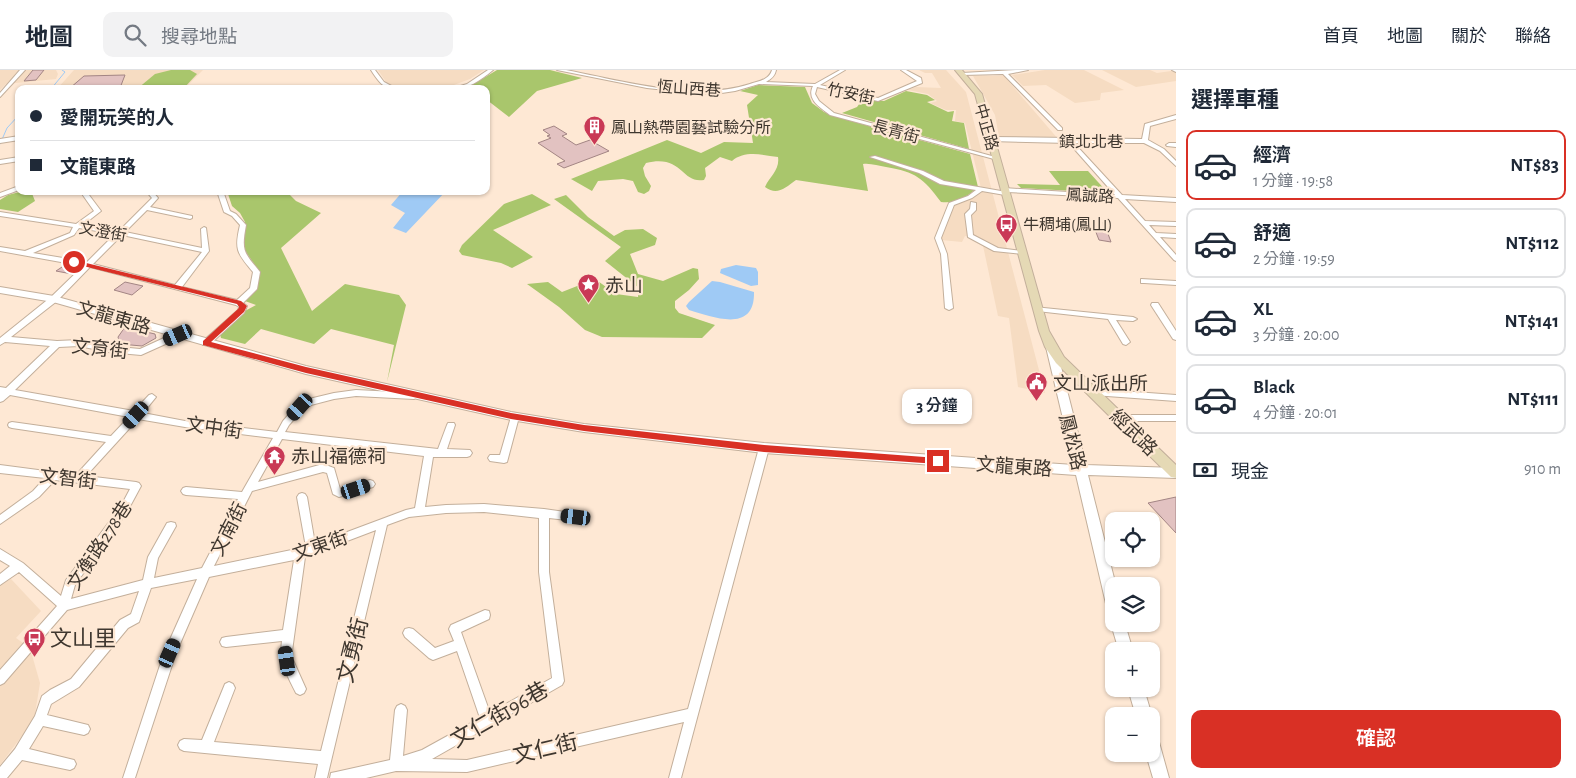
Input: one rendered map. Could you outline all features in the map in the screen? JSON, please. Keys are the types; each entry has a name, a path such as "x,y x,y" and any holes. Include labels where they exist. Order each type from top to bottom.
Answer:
{"main road":[{"name":"中正路","path":"960,72 978,94 1004,191"},
{"name":"鳳松路","path":"1004,191 1051,347"},
{"name":"經武路","path":"1051,347 1060,360 1176,473"}],"street":[{"path":"0,96 22,70"},
{"path":"373,70 382,82 387,85"},
{"path":"469,85 492,70"},
{"name":"恆山西巷","path":"559,70 666,88 703,92 736,90 759,83"},
{"path":"759,83 771,77 774,70"},
{"path":"759,83 816,85 843,70"},
{"name":"竹安街","path":"816,85 878,100 920,82 915,76 903,70"},
{"path":"960,72 1004,73 1026,70"},
{"path":"1004,73 1060,129"},
{"name":"長青街","path":"816,85 813,89 813,96 816,102 832,114 996,158"},
{"name":"鎮北北巷","path":"990,139 1145,140 1147,125 1176,117"},
{"path":"2,141 15,139"},
{"path":"1145,140 1162,150 1175,161"},
{"path":"1070,141 1176,259"},
{"name":"鳳誠路","path":"874,157 921,172 942,182 981,189 1176,200"},
{"path":"0,162 15,160"},
{"path":"0,195 15,189"},
{"path":"949,308 944,254 938,238 951,204 970,198 981,189"},
{"path":"24,254 72,234 78,226 98,211 86,195"},
{"path":"1,341 54,299 90,265 155,198 152,195"},
{"path":"222,195 228,212 234,215 243,225 238,246 240,252 257,272 253,289 239,303"},
{"path":"973,203 973,210 968,214 970,236 996,250 1022,253"},
{"path":"146,208 190,217"},
{"name":"文澄街","path":"0,214 120,233 206,251"},
{"path":"1144,223 1176,224"},
{"path":"177,288 206,251 204,229"},
{"path":"1155,236 1176,236"},
{"path":"0,250 90,265 239,303 243,306 241,311 206,343"},
{"path":"1144,281 1176,283"},
{"name":"文龍東路","path":"0,290 54,299 306,370 515,417 584,428 764,448 1079,470 1176,473"},
{"path":"1155,305 1172,326 1176,337"},
{"path":"1038,309 1133,319"},
{"path":"1111,316 1126,342"},
{"name":"文育街","path":"3,390 57,344 79,343 108,349 140,352 178,335"},
{"path":"1,341 57,344"},
{"name":"鳳松路","path":"1051,347 1106,577"},
{"path":"0,399 3,390"},
{"name":"文中街","path":"3,390 185,424 429,453 467,453"},
{"path":"1093,392 1176,398"},
{"name":"文南街","path":"129,778 170,653 206,571 286,423 300,407 309,402 334,396 356,393 424,397"},
{"path":"78,479 152,397"},
{"path":"493,458 504,459 515,417"},
{"path":"1120,418 1176,418"},
{"path":"12,425 113,440"},
{"path":"441,452 451,425"},
{"path":"675,778 764,448"},
{"path":"419,512 429,453"},
{"path":"186,491 248,492 323,468 331,471 336,491 339,493 370,484"},
{"name":"文智街","path":"0,469 136,486"},
{"path":"0,520 36,494 53,476"},
{"name":"文衡路278巷","path":"64,606 70,583 124,510 136,486"},
{"path":"302,497 311,549"},
{"name":"文東街","path":"64,606 147,584 300,554 409,513 484,508 576,517"},
{"name":"文仁街96巷","path":"396,765 425,756 558,681 544,572 544,513"},
{"name":"文勇街","path":"321,778 383,522"},
{"path":"0,777 19,753 40,719 46,700 75,683 124,624 134,618 147,584 153,557 172,526"},
{"path":"0,554 19,566 64,606 2,674"},
{"path":"300,554 286,651 287,661 300,689"},
{"path":"0,580 19,566"},
{"path":"485,614 455,629 487,722"},
{"path":"409,633 433,654 459,645"},
{"path":"226,642 288,635"},
{"path":"206,747 229,688"},
{"path":"396,765 401,710"},
{"name":"文仁街","path":"336,778 396,765 467,766 693,714"},
{"path":"40,719 84,728"},
{"path":"184,746 326,758"},
{"path":"19,753 70,764"},
{"path":"1157,762 1161,778"}],"shaded area":[{"path":"0,70 56,70 58,74 56,79 6,84 0,90"},
{"path":"74,70 203,70 188,85 61,85"},
{"path":"378,70 484,70 470,79 454,85 391,85 386,82"},
{"path":"919,70 946,70 966,92 1045,393 1018,387 1009,318 998,316 982,241 965,236 962,242 941,240 943,227 952,205 972,198 981,188 965,123 955,121 956,110 946,110 930,103 937,101 928,94 908,90 916,87 941,88 932,73 925,73"},
{"path":"1045,70 1084,70 1124,90 1101,93 1100,100 1075,103 1046,85 1023,86 1012,75"},
{"path":"1102,70 1150,70 1157,73 1171,71 1176,73 1176,81 1136,87"},
{"path":"973,76 1004,76 1059,140 999,137 995,115"},
{"path":"11,579 41,611 16,638 30,648 40,683 34,720 0,765 0,585"}],"green space":[{"path":"171,70 190,70 197,74 187,85 142,85 155,74"},
{"path":"497,70 550,70 582,78 537,91 509,117 490,102 490,85 472,85"},
{"path":"758,85 805,87 812,103 833,116 970,154 978,187 961,199 952,202 941,202 924,182 912,174 872,164 863,164 868,191 796,180 781,190 773,191 765,187 778,166 778,157 754,154 742,155 732,161 720,157 705,168 706,176 704,180 690,178 675,165 667,162 646,163 643,168 651,186 649,191 644,194 638,192 633,181 623,179 598,181 592,191 571,179 667,140 701,153 724,142 753,143 747,105 758,95 740,91"},
{"path":"906,91 927,95 935,100 927,102 948,112 954,111 952,121 964,123 969,149 842,113 857,107 863,99 884,101"},
{"path":"1049,171 1088,171 1108,193 1021,188 1017,184 1060,185"},
{"path":"15,193 15,195 33,195 35,201 18,212 0,209 0,200"},
{"path":"532,194 551,205 493,230 533,257 512,268 501,263 462,255 459,251 462,245 504,204"},
{"path":"228,195 290,195 296,201 321,213 281,248 312,311 345,284 399,295 406,305 387,382 394,345 331,329 314,344 261,329 245,344 221,338 220,334 245,311 256,305 245,301 256,289 260,273 242,246 245,222 240,213 232,206"},
{"path":"566,195 588,217 614,236 625,230 643,229 657,238 655,245 630,254 638,274 663,281 693,268 698,269 699,279 675,301 675,308 679,313 715,325 702,338 602,337 585,330 559,307 527,284 548,282 562,292 595,279 616,294 638,297 639,288 605,261 621,247 554,199"}],"water":[{"path":"400,195 442,195 406,233 393,228 405,213 391,205"},
{"path":"736,265 756,268 758,272 758,285 751,286 720,273 721,269"},
{"path":"712,281 754,292 748,314 740,318 731,319 709,316 689,310 686,306 689,302"}],"building":[{"path":"33,70 44,70 36,80 24,81"},
{"path":"125,75 121,85 74,85 84,76"},
{"name":"鳳山熱帶園藝試驗分所","path":"554,126 567,134 562,136 576,145 590,140 609,151 564,168 557,164 565,161 538,143 551,138 543,130"},
{"path":"1092,222 1104,223 1111,242 1099,240"},
{"path":"65,265 79,267 72,274 56,271"},
{"path":"125,282 143,286 132,295 114,290"},
{"path":"125,327 155,334 156,338 142,346 120,344 118,337"},
{"path":"1176,497 1176,533 1160,516 1160,512 1156,512 1148,503"}],"waterway":[{"path":"54,85 65,72 62,70"},
{"path":"0,144 7,128 15,119"}],"place":[{"name":"鳳山熱帶園藝試驗分所","path":"595,146"},
{"name":"牛稠埔(鳳山)","path":"1007,243"},
{"name":"赤山","path":"589,304"},
{"name":"文山派出所","path":"1037,402"},
{"name":"赤山福德祠","path":"275,475"},
{"name":"文山里","path":"34,657"}],"route":[{"path":"74,262 239,303 243,306 241,311 206,343 306,370 511,416 584,428 764,448 938,461"}]}
